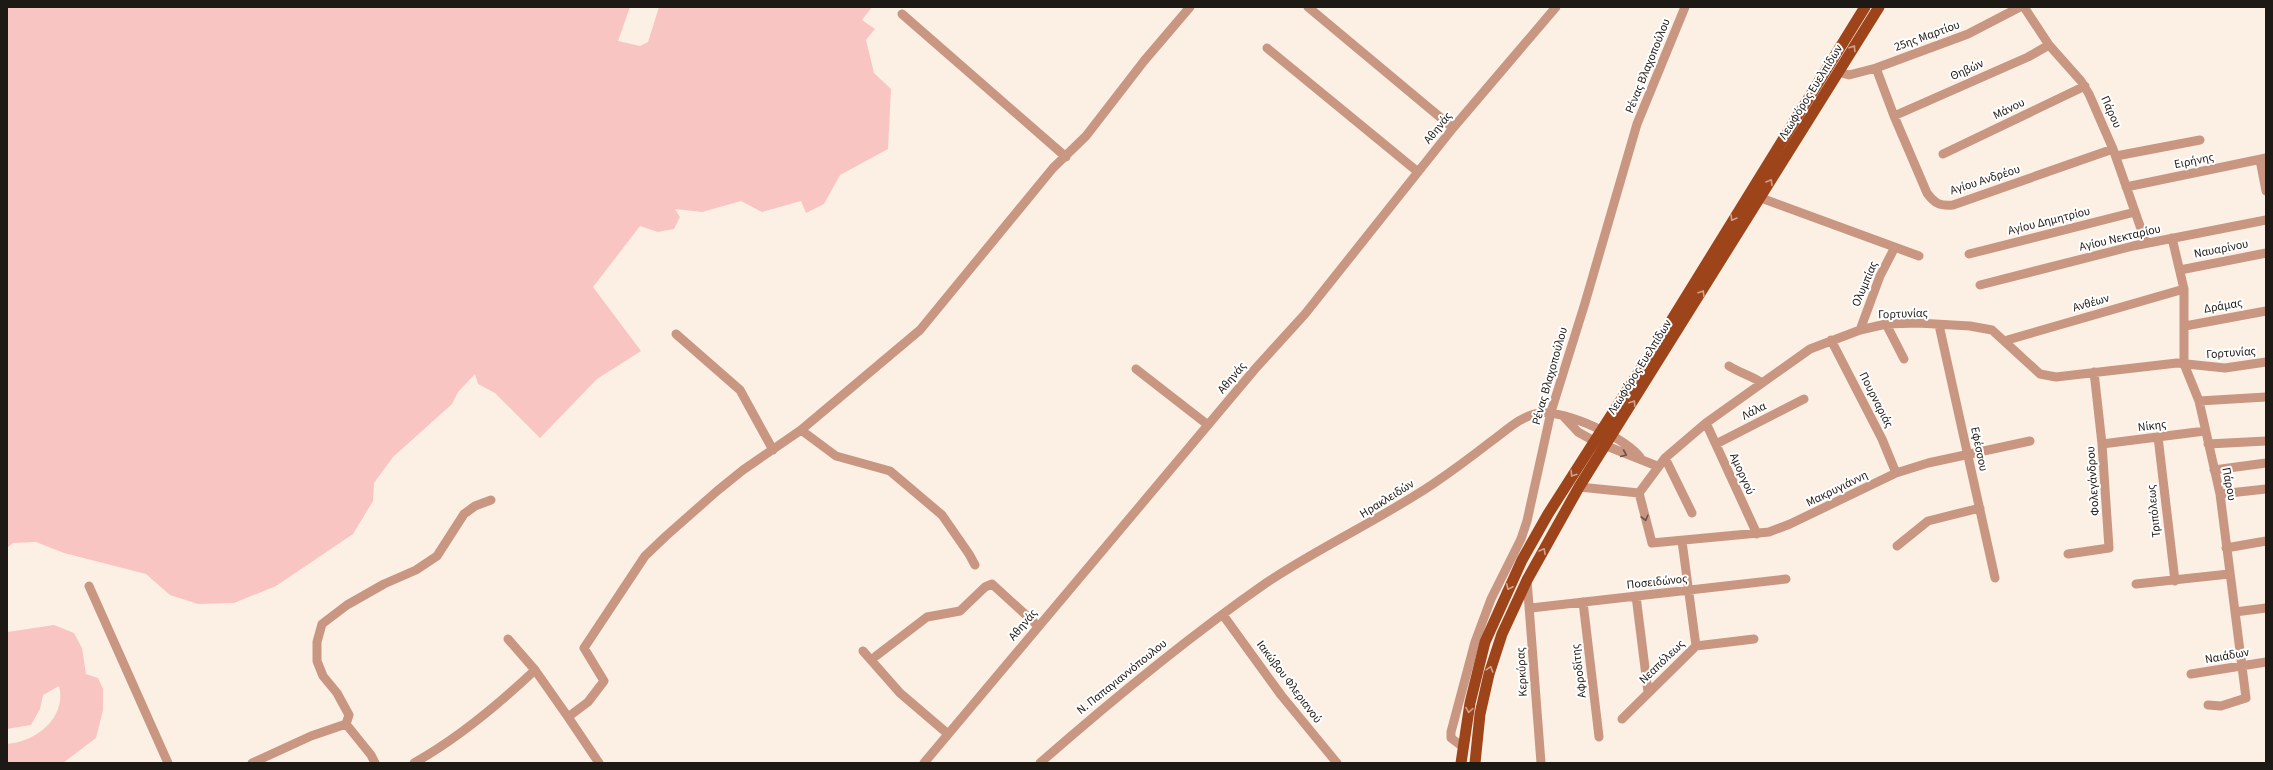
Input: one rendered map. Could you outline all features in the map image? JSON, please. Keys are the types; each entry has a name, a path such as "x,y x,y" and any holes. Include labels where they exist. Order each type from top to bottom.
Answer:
{"main road":[{"name":"Λεωφόρος Ευελπίδων","path":"1461,763 1477,670 1500,606 1522,560 1548,514 1600,430 1865,7"},
{"name":"Λεωφόρος Ευελπίδων","path":"1475,763 1480,714 1489,674 1502,634 1528,580 1580,487 1879,7"}],"street":[{"path":"568,717 602,686 604,681 602,675 584,648 645,556 717,491 801,430 920,330 1053,168 1086,136 1144,61 1190,7"},
{"path":"1308,7 1452,128"},
{"name":"Αθηνάς","path":"924,763 1208,425 1305,314 1452,128 1556,7"},
{"name":"Ρένας Βλαχοπούλου","path":"1463,747 1450,738 1463,683 1491,599 1521,538 1551,412 1637,124 1685,7"},
{"name":"25ης Μαρτίου","path":"1838,72 1850,75 1876,68 1968,34 2020,7"},
{"name":"Πάρου","path":"2024,7 2049,45 2085,86 2115,152 2146,243"},
{"path":"902,14 1066,157"},
{"name":"Θηβών","path":"1894,116 2028,56 2049,45"},
{"path":"1267,48 1418,172"},
{"name":"Αγίου Ανδρέου","path":"1876,68 1894,116 1927,193 1934,202 1942,206 1953,204 2115,152"},
{"name":"Μάνου","path":"1943,154 2085,86"},
{"path":"2115,152 2200,140"},
{"path":"2263,159 2266,191"},
{"name":"Ειρήνης","path":"2126,187 2263,159"},
{"path":"1761,198 1919,256"},
{"name":"Αγίου Δημητρίου","path":"1969,254 2135,212"},
{"name":"Αγίου Νεκταρίου","path":"1980,285 2146,243 2266,220"},
{"name":"Πάρου","path":"2172,238 2184,289 2184,364 2199,400 2220,494 2246,698 2221,706 2208,705"},
{"name":"Ολυμπίας","path":"1860,330 1880,276 1895,247"},
{"name":"Ναυαρίνου","path":"2180,270 2266,253"},
{"name":"Ανθέων","path":"2004,341 2184,289"},
{"name":"Δράμας","path":"2185,326 2266,311"},
{"path":"1886,324 1904,359"},
{"name":"Γορτυνίας","path":"1638,493 1657,466 1706,423 1810,349 1860,330 1886,324 1970,326 1992,330 2040,374 2056,377 2184,364 2194,367 2225,368 2266,362"},
{"name":"Εφέσσου","path":"1939,325 1995,578"},
{"path":"676,334 740,390 773,450"},
{"name":"Πουρναριάς","path":"1831,340 1882,438 1896,473"},
{"path":"1729,366 1739,372 1751,375 1762,383"},
{"path":"1136,368 1208,425"},
{"name":"Φολεγάνδρου","path":"2068,554 2109,548 2102,444 2094,372"},
{"path":"2199,400 2266,397"},
{"name":"Λάλα","path":"1716,444 1804,399"},
{"name":"Ηρακλειδών","path":"1223,615 1290,568 1390,512 1434,483 1520,420 1538,413 1551,412 1600,430 1638,453 1642,460"},
{"name":"Ηρακλειδών","path":"1563,416 1578,432 1594,441 1633,458 1657,466"},
{"name":"Αμοργού","path":"1706,423 1757,534"},
{"path":"801,430 836,456 890,471 942,516 969,554 975,566"},
{"name":"Νίκης","path":"2102,444 2205,431"},
{"name":"Τριπόλεως","path":"2158,437 2175,581"},
{"name":"Μακρυγιάννη","path":"1638,493 1652,543 1757,534 1790,524 1896,473 1928,463 2030,441"},
{"path":"2208,444 2266,441"},
{"path":"1665,458 1692,513"},
{"path":"2214,470 2266,463"},
{"path":"1580,487 1638,493"},
{"path":"2220,494 2266,489"},
{"path":"346,724 349,715 337,693 323,676 317,661 317,642 322,624 347,605 384,584 416,570 437,556 464,514 475,506 491,500"},
{"path":"1897,546 1928,521 1980,508"},
{"name":"Νεαπόλεως","path":"1622,719 1696,646 1682,541"},
{"path":"2226,548 2266,541"},
{"path":"2136,584 2229,574"},
{"name":"Ποσειδώνος","path":"1531,608 1786,579"},
{"name":"Κερκύρας","path":"1528,580 1540,763"},
{"path":"876,656 927,617 960,611 985,587 992,584 1038,626"},
{"path":"89,586 168,763"},
{"path":"1636,596 1648,692"},
{"name":"Αφροδίτης","path":"1583,602 1599,737"},
{"path":"2235,612 2266,608"},
{"name":"Ν. Παπαγιαννόπουλου","path":"1040,763 1177,648 1223,615"},
{"name":"Ιακώβου Φλεριανού","path":"1223,615 1281,695 1337,763"},
{"path":"508,639 535,670 599,763"},
{"path":"1696,646 1754,639"},
{"path":"863,651 900,693 948,734"},
{"name":"Ναιάδων","path":"2191,674 2266,662"},
{"path":"414,763 464,731 494,708 535,670"},
{"path":"252,763 311,736 346,724"},
{"path":"346,724 371,755 375,763"}],"shaded area":[{"path":"7,7 630,7 618,41 640,46 648,42 659,7 872,7 862,20 875,29 866,40 874,73 891,89 888,149 840,175 824,204 806,213 801,201 762,212 741,201 702,212 675,209 680,217 674,229 658,232 640,226 593,287 641,351 597,379 540,438 495,393 478,384 475,374 458,392 452,404 393,457 374,483 373,501 353,534 276,586 234,603 198,604 170,595 146,574 64,553 36,542 13,543 7,548"},
{"path":"54,625 74,633 82,648 86,674 98,678 103,689 103,710 96,738 63,763 7,763 7,744 29,738 39,733 47,726 54,717 58,708 60,697 59,686 43,695 40,709 31,725 7,729 7,632"}]}
